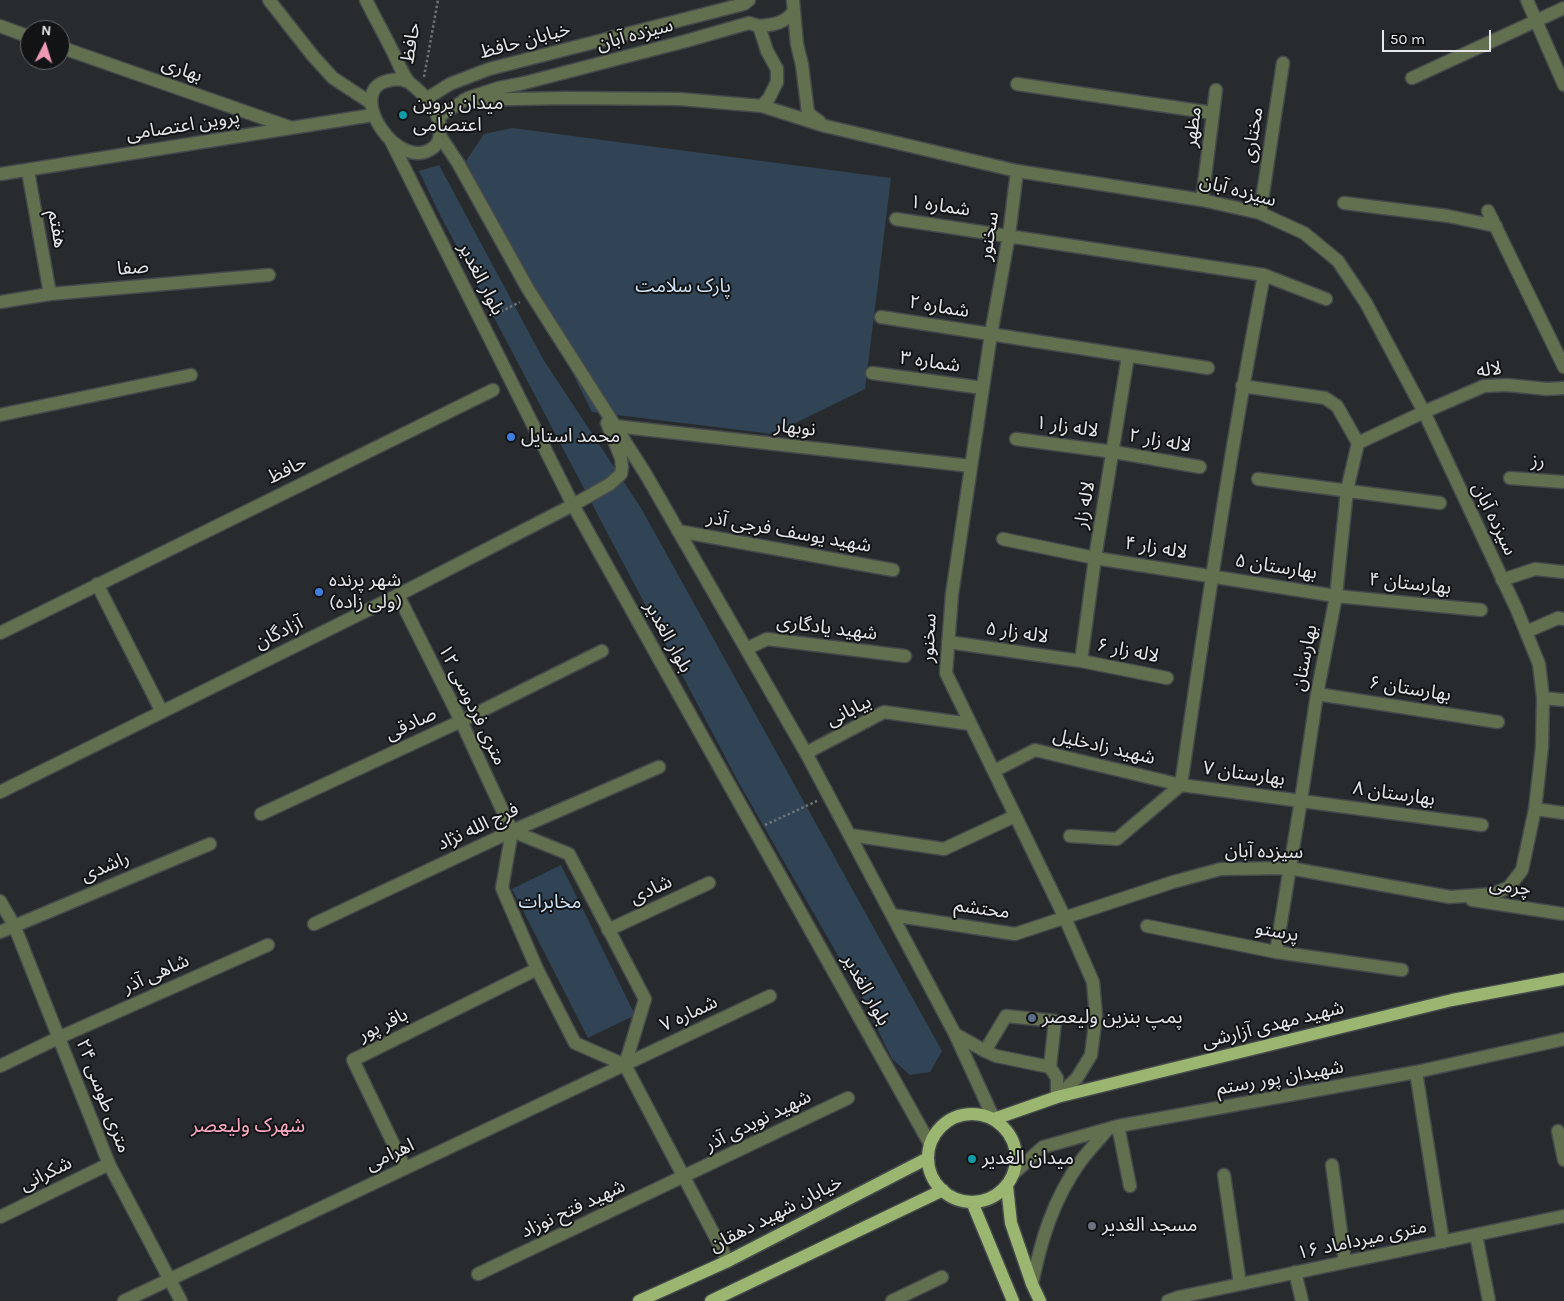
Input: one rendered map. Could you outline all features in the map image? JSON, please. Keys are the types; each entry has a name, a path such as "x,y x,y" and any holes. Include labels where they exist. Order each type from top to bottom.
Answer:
{"main road":[{"name":"شهید مهدی آزارشی","path":"994,1119 1057,1097 1452,1000 1564,979"},
{"path":"969,1114 982,1115 994,1119 1011,1135 1015,1144 1016,1165 1010,1180 997,1194 985,1200 972,1202 958,1200 943,1190 935,1181 930,1170 928,1158 930,1144 936,1133 945,1123 956,1117 969,1114"},
{"name":"خیابان شهید دهقان","path":"639,1301 728,1260 928,1158"},
{"path":"1010,1180 1011,1223 1032,1284 1040,1301"},
{"path":"711,1301 943,1190"},
{"path":"972,1202 1013,1301"}],"street":[{"path":"269,0 313,56 333,78 372,109"},
{"path":"366,0 408,82"},
{"path":"1527,0 1564,85"},
{"path":"746,2 742,14 754,24 777,69 776,82 769,98 762,106"},
{"name":"خیابان حافظ","path":"424,96 489,69 746,2"},
{"path":"794,6 797,44 802,65 808,112 826,126"},
{"name":"سیزده آبان","path":"438,117 464,100 498,88 524,84 754,24 779,23 788,18 794,6"},
{"path":"1412,78 1564,8"},
{"path":"0,26 20,33"},
{"name":"بهاری","path":"70,50 292,128"},
{"name":"مختاری","path":"1260,213 1283,63"},
{"path":"400,78 408,82 424,96 438,117 440,136 436,145 429,151 418,155 406,151 390,139 377,122 372,109 374,90 381,82 400,78"},
{"path":"1017,84 1214,113"},
{"name":"مظهر","path":"1202,200 1216,90"},
{"name":"سیزده آبان","path":"464,100 547,98 679,100 762,106 826,126 1017,171 1202,200 1260,213 1304,232 1338,261 1366,303 1424,412 1540,664 1544,698 1542,747 1535,809 1522,870 1509,887 1494,894 1450,897 1289,868 1221,869 1173,882 1065,918"},
{"name":"پروین اعتصامی","path":"0,174 292,128 372,109"},
{"name":"بلوار الغدیر","path":"440,136 458,164 532,296 601,406 616,426 806,754 955,1034 994,1119"},
{"name":"بلوار الغدیر","path":"390,139 574,505 930,1144"},
{"name":"هفتم","path":"28,171 50,294"},
{"name":"سخنور","path":"1017,171 1009,235 991,334 949,610 946,673 1065,918 1093,982 1096,1016 1091,1055 1077,1078 1057,1097"},
{"path":"1344,202 1448,216 1496,226"},
{"path":"1488,211 1564,367"},
{"name":"شماره ۱","path":"896,218 1264,275 1326,298"},
{"name":"صفا","path":"0,302 50,294 269,275"},
{"path":"1070,836 1118,839 1181,785 1211,576 1242,386 1264,275"},
{"name":"شماره ۲","path":"881,316 1208,368"},
{"name":"لاله زار","path":"1081,662 1128,356"},
{"name":"شماره ۳","path":"872,373 983,388"},
{"path":"0,415 191,375"},
{"name":"لاله","path":"1424,412 1484,386 1507,385 1547,389 1564,388"},
{"path":"1242,386 1325,398 1337,406 1358,443 1424,412"},
{"name":"حافظ","path":"0,633 494,390"},
{"name":"آزادگان","path":"0,792 398,595 574,505 610,484 619,477 622,471 621,458 601,406"},
{"name":"نوبهار","path":"616,426 971,466"},
{"name":"لاله زار ۱","path":"1016,439 1114,452"},
{"name":"بهارستان","path":"1276,952 1317,694 1336,596 1347,490 1358,443"},
{"name":"لاله زار ۲","path":"1114,452 1200,467"},
{"name":"رز","path":"1510,478 1564,482"},
{"path":"1258,479 1440,503"},
{"name":"شهید یوسف فرجی آذر","path":"678,531 893,570"},
{"name":"لاله زار ۴","path":"1003,540 1096,558 1211,576"},
{"path":"1502,580 1534,569 1564,572"},
{"name":"بهارستان ۵","path":"1211,576 1336,596"},
{"path":"97,584 162,712"},
{"name":"۱۲ متری فردوسی","path":"398,595 512,831"},
{"name":"بهارستان ۴","path":"1336,596 1481,610"},
{"path":"1526,632 1558,618 1564,619"},
{"name":"شهید یادگاری","path":"746,650 767,639 904,656"},
{"name":"لاله زار ۵","path":"948,642 1081,662"},
{"name":"صادقی","path":"261,814 460,721 602,651"},
{"name":"لاله زار ۶","path":"1081,662 1167,678"},
{"name":"بهارستان ۶","path":"1317,694 1498,722"},
{"path":"1544,698 1564,700"},
{"name":"بیابانی","path":"806,754 884,712 970,724"},
{"name":"شهید زادخلیل","path":"994,771 1035,750 1181,785"},
{"name":"فرج الله نژاد","path":"314,924 512,831 659,767"},
{"name":"بهارستان ۷","path":"1181,785 1301,800"},
{"name":"بهارستان ۸","path":"1301,800 1482,825"},
{"path":"1535,809 1564,813"},
{"path":"850,835 944,850 1015,816"},
{"path":"625,1065 645,999 569,854 512,831 502,888 537,970 575,1043 625,1065 728,1260"},
{"name":"راشدی","path":"0,932 210,844"},
{"name":"شادی","path":"608,930 709,883"},
{"name":"چرمی","path":"1450,897 1564,914"},
{"name":"۲۴ متری طوسی","path":"0,901 14,925 109,1164 181,1301"},
{"name":"محتشم","path":"892,915 1015,934 1065,918"},
{"name":"پرستو","path":"1147,926 1276,952 1402,970"},
{"name":"شاهی آذر","path":"0,1066 268,945"},
{"name":"باقر پور","path":"405,1168 353,1060 537,970"},
{"name":"شماره ۷","path":"625,1065 770,996"},
{"path":"984,1052 1006,1016 1055,1021 1050,1067 1056,1078 1057,1097"},
{"path":"955,1034 984,1052 1050,1067"},
{"name":"شهیدان پور رستم","path":"1010,1180 1043,1147 1113,1128 1416,1072 1564,1040"},
{"name":"اهرامی","path":"124,1301 625,1065"},
{"path":"1416,1072 1443,1242"},
{"name":"شهید نویدی آذر","path":"684,1177 848,1098"},
{"path":"1032,1284 1041,1242 1057,1201 1079,1163 1113,1128 1130,1186"},
{"path":"1558,1131 1564,1160"},
{"name":"شکرانی","path":"0,1217 109,1164"},
{"path":"1332,1165 1345,1262"},
{"path":"1224,1175 1240,1284"},
{"name":"شهید فتح نوزاد","path":"478,1274 684,1177"},
{"name":"۱۶ متری میرداماد","path":"1168,1301 1295,1272 1564,1216"},
{"path":"1476,1235 1489,1301"},
{"path":"1295,1272 1302,1301"},
{"path":"892,1301 942,1277"}],"path":[{"name":"حافظ","path":"424,96 438,0"},
{"path":"481,321 532,296"},
{"path":"755,830 829,795"}],"green space":[{"name":"پارک سلامت","path":"512,128 891,178 865,389 773,434 592,412 466,161 484,134"},
{"path":"439,165 543,359 641,508 942,1051 930,1072 910,1075 892,1059 863,999 740,785 438,211 419,171"},
{"name":"مخابرات","path":"561,865 635,1015 588,1038 512,889"}],"place":[{"name":"میدان پروین اعتصامی","path":"403,115"},
{"name":"محمد استایل","path":"511,437"},
{"name":"شهر پرنده (ولی زاده)","path":"319,592"},
{"name":"پمپ بنزین ولیعصر","path":"1032,1018"},
{"name":"میدان الغدیر","path":"972,1159"},
{"name":"مسجد الغدیر","path":"1092,1226"}],"district":[{"name":"شهرک ولیعصر","path":"248,1126"}]}
